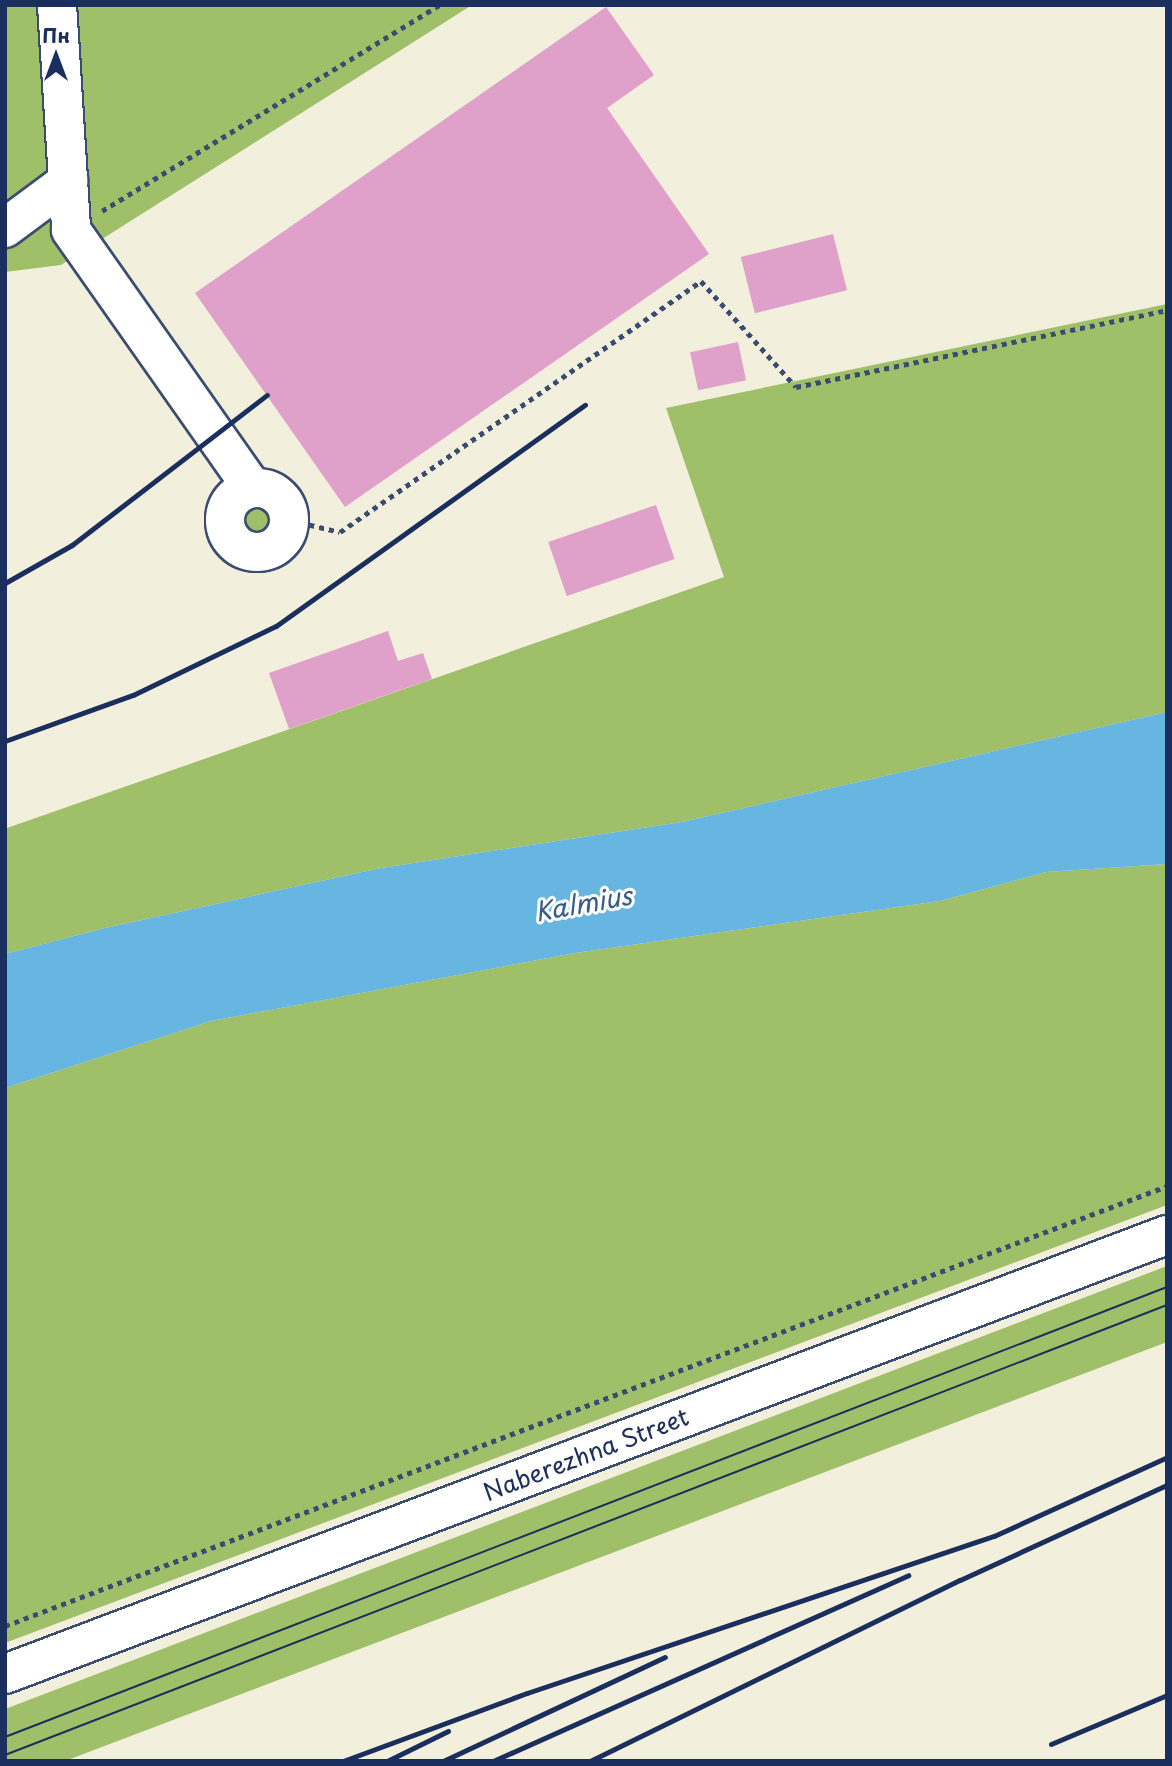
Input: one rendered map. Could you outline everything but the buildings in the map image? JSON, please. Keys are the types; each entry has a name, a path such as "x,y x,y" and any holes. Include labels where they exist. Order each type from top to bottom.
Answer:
{"main road":[{"path":"57,5 71,230 252,488"},
{"path":"5,228 68,181"},
{"path":"252,488 263,488 282,499 289,520 282,541 273,548 251,551 241,548 227,531 225,520 233,499 252,488"},
{"name":"Naberezhna Street","path":"5,1674 1167,1235"}],"path":[{"path":"71,230 439,5"},
{"path":"289,520 340,532 701,281 796,387 1167,310"},
{"path":"5,1626 1167,1186"}],"green space":[{"path":"5,5 472,5 61,265 5,272"},
{"path":"1167,304 1167,712 682,822 381,868 105,928 5,954 5,825 7,828 724,577 666,408"},
{"path":"257,503 269,508 274,520 269,532 257,537 245,532 240,520 245,508"},
{"path":"1167,864 1167,1205 5,1643 5,1088 211,1021 575,953 940,901 1046,872"},
{"path":"1167,1266 1167,1342 65,1761 5,1761 5,1709"}],"water":[{"name":"Kalmius","path":"1167,712 1167,864 1046,872 940,901 575,953 211,1021 5,1088 5,954 105,928 381,868 682,822"}],"tram line":[{"path":"5,1737 1167,1287"},
{"path":"5,1755 1167,1305"}],"railway":[{"path":"5,583 72,545 267,395"},
{"path":"5,741 133,695 276,626 585,405"},
{"path":"343,1761 527,1693 994,1536 1167,1457"},
{"path":"590,1761 960,1580 1167,1485"},
{"path":"493,1761 908,1575"},
{"path":"443,1761 665,1657"},
{"path":"1051,1744 1167,1695"},
{"path":"387,1761 448,1731"}]}
